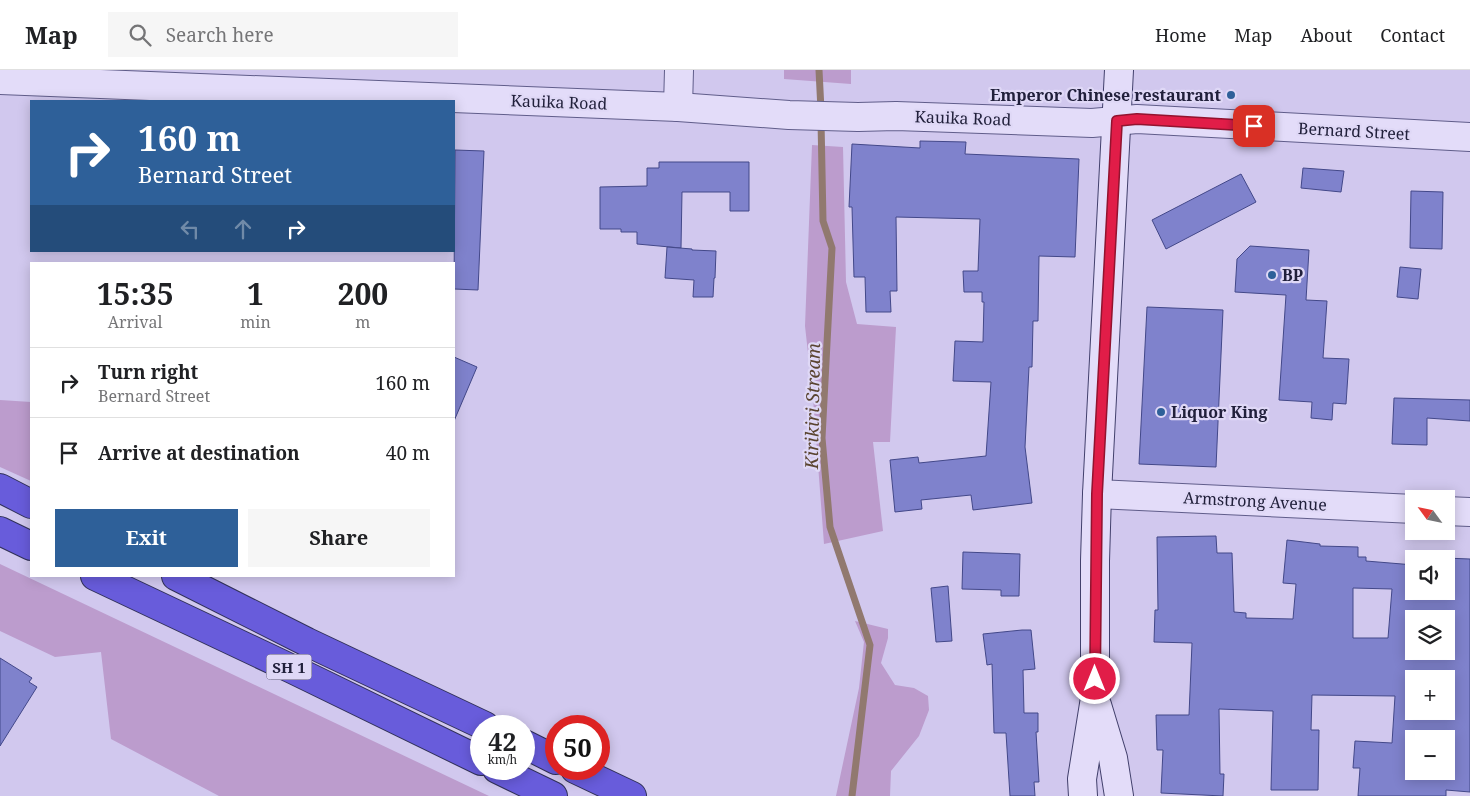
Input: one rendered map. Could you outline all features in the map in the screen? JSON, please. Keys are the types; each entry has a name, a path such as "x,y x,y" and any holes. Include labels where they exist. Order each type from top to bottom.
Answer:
{"highway":[{"path":"0,488 30,503"},
{"path":"0,531 30,546"},
{"name":"SH 1","path":"97,577 470,756"},
{"name":"SH 1","path":"178,577 307,642 470,718"},
{"path":"292,669 307,642"},
{"path":"520,780 553,796"},
{"path":"597,780 627,795"}],"street":[{"path":"678,107 679,70"},
{"path":"1083,796 1082,779 1095,698 1097,494 1119,70"},
{"name":"Kauika Road","path":"0,77 313,81 789,115 896,116 1092,124 1117,121"},
{"name":"Bernard Street","path":"1117,121 1137,119 1470,137"},
{"name":"Armstrong Avenue","path":"1097,494 1405,509"},
{"path":"1455,511 1470,512"},
{"path":"1095,698 1113,758 1119,796"}],"shaded area":[{"path":"784,70 851,70 851,84 784,79"},
{"path":"812,145 843,147 846,282 857,324 896,327 890,442 873,442 883,531 824,544 813,398 805,326"},
{"path":"0,400 30,402 30,481 0,467"},
{"path":"0,564 489,796 219,796 111,739 101,652 55,657 0,631"},
{"path":"855,621 888,629 888,638 881,663 895,685 914,688 928,696 929,710 919,736 891,771 890,796 836,796 859,688 864,642"}],"building":[{"path":"920,141 966,142 965,154 1079,159 1075,257 1039,256 1038,321 1033,321 1032,367 1029,367 1025,447 1032,503 973,510 971,495 921,500 922,509 895,512 890,460 918,457 919,463 986,456 991,382 953,381 955,341 983,342 984,302 982,302 982,292 964,292 963,271 978,271 980,219 896,217 897,291 890,291 891,312 866,312 865,277 854,277 852,207 849,207 852,144 920,148"},
{"path":"455,150 484,151 478,290 455,289"},
{"path":"659,162 749,162 749,211 730,211 730,192 682,192 681,248 637,244 637,232 621,232 621,229 600,229 600,187 647,186 647,168 659,168"},
{"path":"1303,168 1344,171 1341,192 1301,188"},
{"path":"1241,174 1256,202 1166,249 1152,220"},
{"path":"1411,191 1443,192 1442,249 1410,248"},
{"path":"1250,246 1309,250 1306,300 1327,301 1323,358 1349,359 1346,404 1333,403 1332,420 1311,418 1312,402 1279,400 1286,295 1235,292 1237,259"},
{"path":"667,247 716,251 713,297 693,297 694,280 665,278"},
{"path":"1400,267 1421,269 1418,299 1397,297"},
{"path":"1147,307 1223,310 1216,467 1139,464"},
{"path":"455,357 477,367 455,419"},
{"path":"1394,398 1470,400 1470,421 1427,418 1427,445 1392,444"},
{"path":"1216,536 1217,553 1232,553 1234,612 1246,613 1246,618 1293,619 1296,584 1283,583 1287,540 1320,544 1320,546 1358,547 1358,557 1366,557 1366,561 1405,564 1405,600 1455,600 1455,558 1470,559 1470,792 1446,790 1446,796 1358,796 1360,768 1353,768 1355,741 1392,743 1395,696 1312,695 1311,730 1319,730 1318,790 1271,790 1273,711 1219,709 1220,774 1224,774 1223,796 1161,793 1163,750 1157,750 1156,715 1189,715 1192,643 1154,642 1155,610 1158,610 1157,537","holes":["1353,588 1392,589 1388,638 1353,638"]},
{"path":"963,552 1020,554 1019,596 1001,596 1001,590 962,589"},
{"path":"948,586 952,641 936,642 931,588"},
{"path":"1031,630 1035,669 1023,670 1024,713 1038,713 1038,732 1036,732 1039,782 1034,782 1035,796 1010,796 1006,733 994,733 992,664 987,665 983,634"},
{"path":"0,658 32,678 29,682 37,687 0,746"}],"waterway":[{"name":"Kirikiri Stream","path":"819,70 821,110"},
{"name":"Kirikiri Stream","path":"821,121 823,221 832,248 822,438 830,527 870,645 852,796"}],"place":[{"name":"Emperor Chinese restaurant","path":"1231,95"},
{"name":"BP","path":"1272,275"},
{"name":"Liquor King","path":"1161,412"}],"route":[{"path":"1095,679 1097,494 1117,121 1137,119 1254,126"}]}
